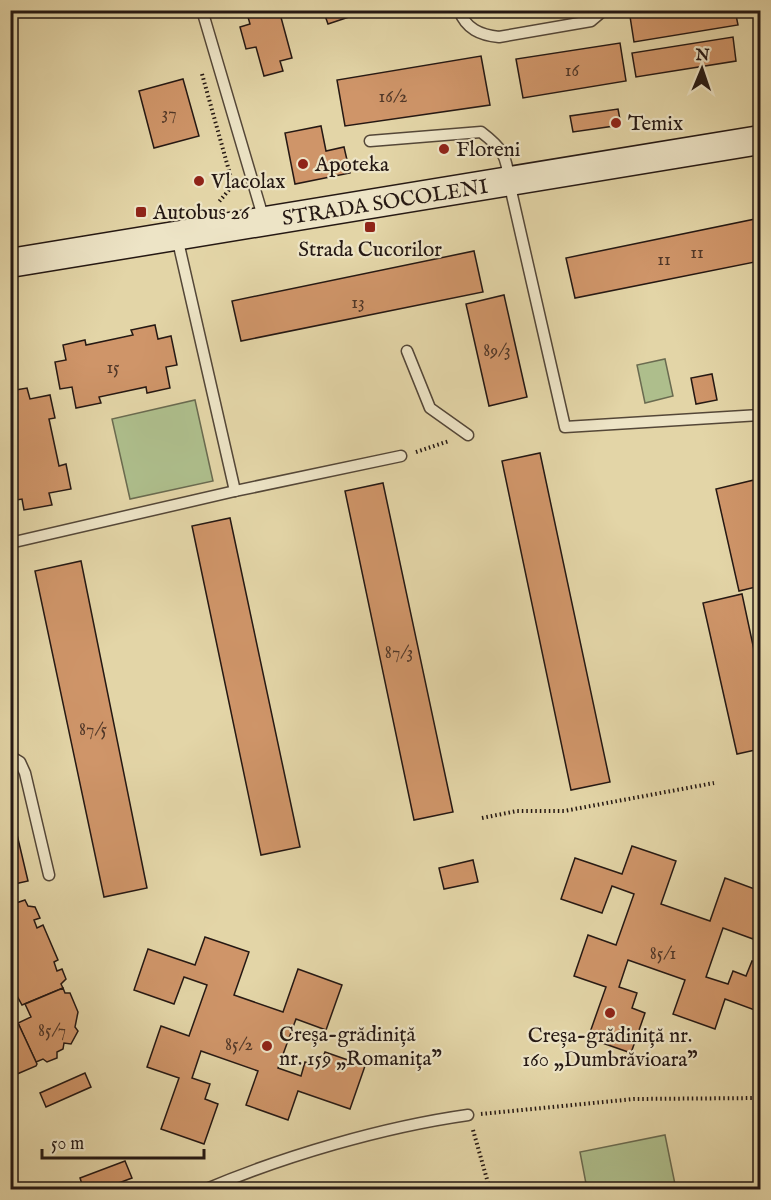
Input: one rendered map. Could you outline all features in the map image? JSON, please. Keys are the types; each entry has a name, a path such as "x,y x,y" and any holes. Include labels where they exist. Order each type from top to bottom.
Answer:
{"main road":[{"name":"STRADA SOCOLENI","path":"10,263 760,140"}],"lane":[{"path":"202,10 265,222"},
{"path":"459,10 470,27 484,35 499,37 591,21 604,10"},
{"path":"370,141 481,132 494,142 507,159 509,182 565,427 760,415"},
{"path":"177,237 235,491"},
{"path":"407,351 429,408 468,435"},
{"path":"10,543 235,491 401,456"},
{"path":"10,756 20,762 29,784 50,875"},
{"path":"204,1190 272,1164 316,1151 468,1115"}],"path":[{"path":"200,66 233,185 224,199 213,207"},
{"path":"401,456 468,435"},
{"path":"482,818 517,811 574,809 714,783"},
{"path":"490,1190 468,1115 634,1099 760,1098"}],"green space":[{"path":"665,359 673,396 645,403 637,365"},
{"path":"195,400 213,481 130,499 112,419"},
{"path":"665,1135 676,1189 587,1189 580,1152"}],"building":[{"path":"246,10 279,10 292,58 280,61 283,71 264,76 256,47 246,49 240,27 250,24"},
{"path":"323,10 357,10 358,14 328,24"},
{"path":"629,10 735,10 738,25 634,42"},
{"path":"733,37 736,61 636,77 632,53"},
{"path":"620,43 626,81 523,98 516,59"},
{"path":"481,56 490,105 345,126 337,80"},
{"path":"183,79 199,136 154,148 139,91"},
{"path":"618,109 621,125 573,132 570,116"},
{"path":"321,126 326,151 344,147 350,173 295,184 285,133"},
{"path":"760,218 760,261 575,298 566,258"},
{"path":"474,251 483,292 241,341 232,301"},
{"path":"504,295 527,397 489,406 466,304"},
{"path":"155,325 158,339 171,336 177,365 166,367 170,388 147,393 146,387 99,397 101,403 76,408 72,387 60,389 55,362 66,360 63,345 85,340 86,345 133,335 131,330"},
{"path":"712,374 717,400 696,404 691,378"},
{"path":"27,388 30,399 50,395 55,418 49,419 59,466 66,464 71,489 49,493 52,505 24,510 22,499 10,501 10,391"},
{"path":"540,453 610,782 571,790 502,461"},
{"path":"754,480 760,507 760,586 739,591 716,489"},
{"path":"383,483 453,812 414,820 345,491"},
{"path":"230,518 300,847 261,855 192,526"},
{"path":"81,561 147,888 104,897 35,571"},
{"path":"742,594 760,678 760,749 737,754 703,603"},
{"path":"10,805 28,881 10,885"},
{"path":"632,846 676,861 661,904 710,921 725,878 760,891 760,918 753,939 723,928 706,977 728,984 733,971 746,976 752,961 760,964 760,1012 725,999 715,1029 673,1014 685,980 628,960 619,987 637,993 632,1008 645,1013 631,1053 588,1038 606,987 574,976 588,935 616,945 634,894 612,886 602,913 561,899 575,858 622,874"},
{"path":"473,860 478,882 444,889 439,868"},
{"path":"25,900 28,906 35,907 40,918 34,920 37,928 43,925 58,960 54,962 57,971 62,969 66,979 61,984 63,988 22,1005 10,983 10,905"},
{"path":"205,937 249,952 234,995 283,1012 298,969 342,985 326,1030 296,1019 278,1068 301,1076 305,1062 319,1067 325,1052 365,1066 350,1109 298,1091 288,1120 246,1105 258,1071 201,1051 192,1078 210,1084 205,1099 218,1104 204,1144 161,1129 179,1078 147,1067 161,1026 189,1036 207,985 184,977 174,1004 134,990 148,949 195,965"},
{"path":"63,988 65,993 70,993 78,1012 75,1027 78,1031 71,1044 64,1043 63,1049 57,1052 57,1058 47,1062 43,1059 36,1062 18,1023 31,1017 25,1004"},
{"path":"18,1023 37,1064 10,1077 10,1024"},
{"path":"85,1073 91,1087 46,1107 40,1093"},
{"path":"125,1161 132,1178 100,1190 84,1190 80,1178"}],"place":[{"name":"Temix","path":"616,123"},
{"name":"Floreni","path":"444,149"},
{"name":"Apoteka","path":"303,164"},
{"name":"Vlacolax","path":"199,181"},
{"name":"Autobus 26","path":"141,212"},
{"name":"Strada Cucorilor","path":"370,227"},
{"name":"Creșa-grădiniță nr. 160 „Dumbrăvioara”","path":"610,1013"},
{"name":"Creșa-grădiniță nr. 159 „Romanița”","path":"267,1046"}]}
